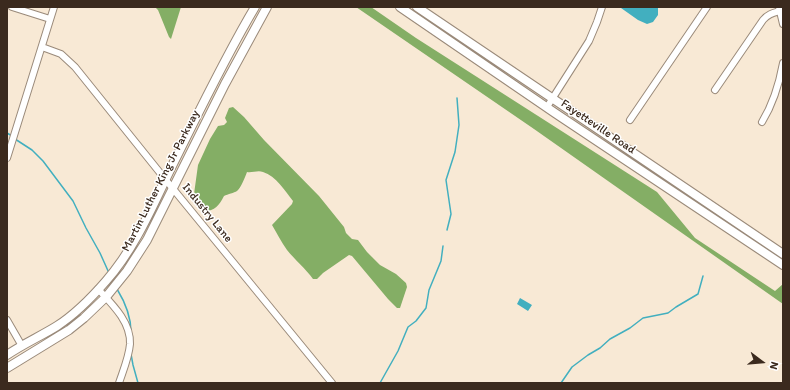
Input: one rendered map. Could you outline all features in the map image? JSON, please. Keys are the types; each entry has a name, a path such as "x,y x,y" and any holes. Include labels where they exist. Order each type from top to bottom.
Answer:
{"main road":[{"name":"Martin Luther King Jr Parkway","path":"7,355 57,325 73,313 98,289 130,249 220,70 255,7"},
{"name":"Martin Luther King Jr Parkway","path":"7,368 74,326 84,318 106,297 138,255 147,240 233,67 267,7"},
{"name":"Fayetteville Road","path":"400,7 783,265"},
{"name":"Fayetteville Road","path":"417,7 783,254"}],"street":[{"path":"12,7 50,19"},
{"path":"7,158 54,7"},
{"path":"547,107 589,41 602,7"},
{"path":"630,120 707,7"},
{"path":"715,90 767,15 780,9 783,24"},
{"name":"Industry Lane","path":"42,47 57,52 75,67 165,180 332,383"},
{"path":"762,122 774,98 783,63"},
{"path":"98,289 116,309 128,329 130,343 129,350 119,383"},
{"path":"7,320 22,346"}],"green space":[{"path":"155,7 181,7 171,39 158,10"},
{"path":"356,7 371,7 416,38 657,192 695,238 775,291 783,284 783,304 534,129"},
{"path":"233,107 319,196 344,227 346,233 352,239 358,240 380,265 396,274 406,283 407,287 400,308 397,308 388,299 352,256 349,255 317,279 313,279 287,250 272,225 292,204 293,201 280,184 268,174 261,171 247,172 237,191 224,196 216,208 202,211 194,194 198,165 210,139 218,126 224,125 227,122 225,118 229,108"}],"water":[{"path":"656,7 658,8 658,15 653,22 647,24 638,20 621,8"},
{"path":"520,298 532,305 528,311 517,304"}],"waterway":[{"path":"447,230 451,214 446,180 455,152 459,125 457,98"},
{"path":"7,133 12,136"},
{"path":"15,139 32,150 43,161 73,201 109,273"},
{"path":"380,383 398,351 408,327 416,321 426,308 429,290 441,261 443,246"},
{"path":"561,383 572,367 600,348 610,339 630,328 643,318 668,313 698,294 703,276"},
{"path":"117,289 127,309 131,332"},
{"path":"131,354 138,383"}]}
